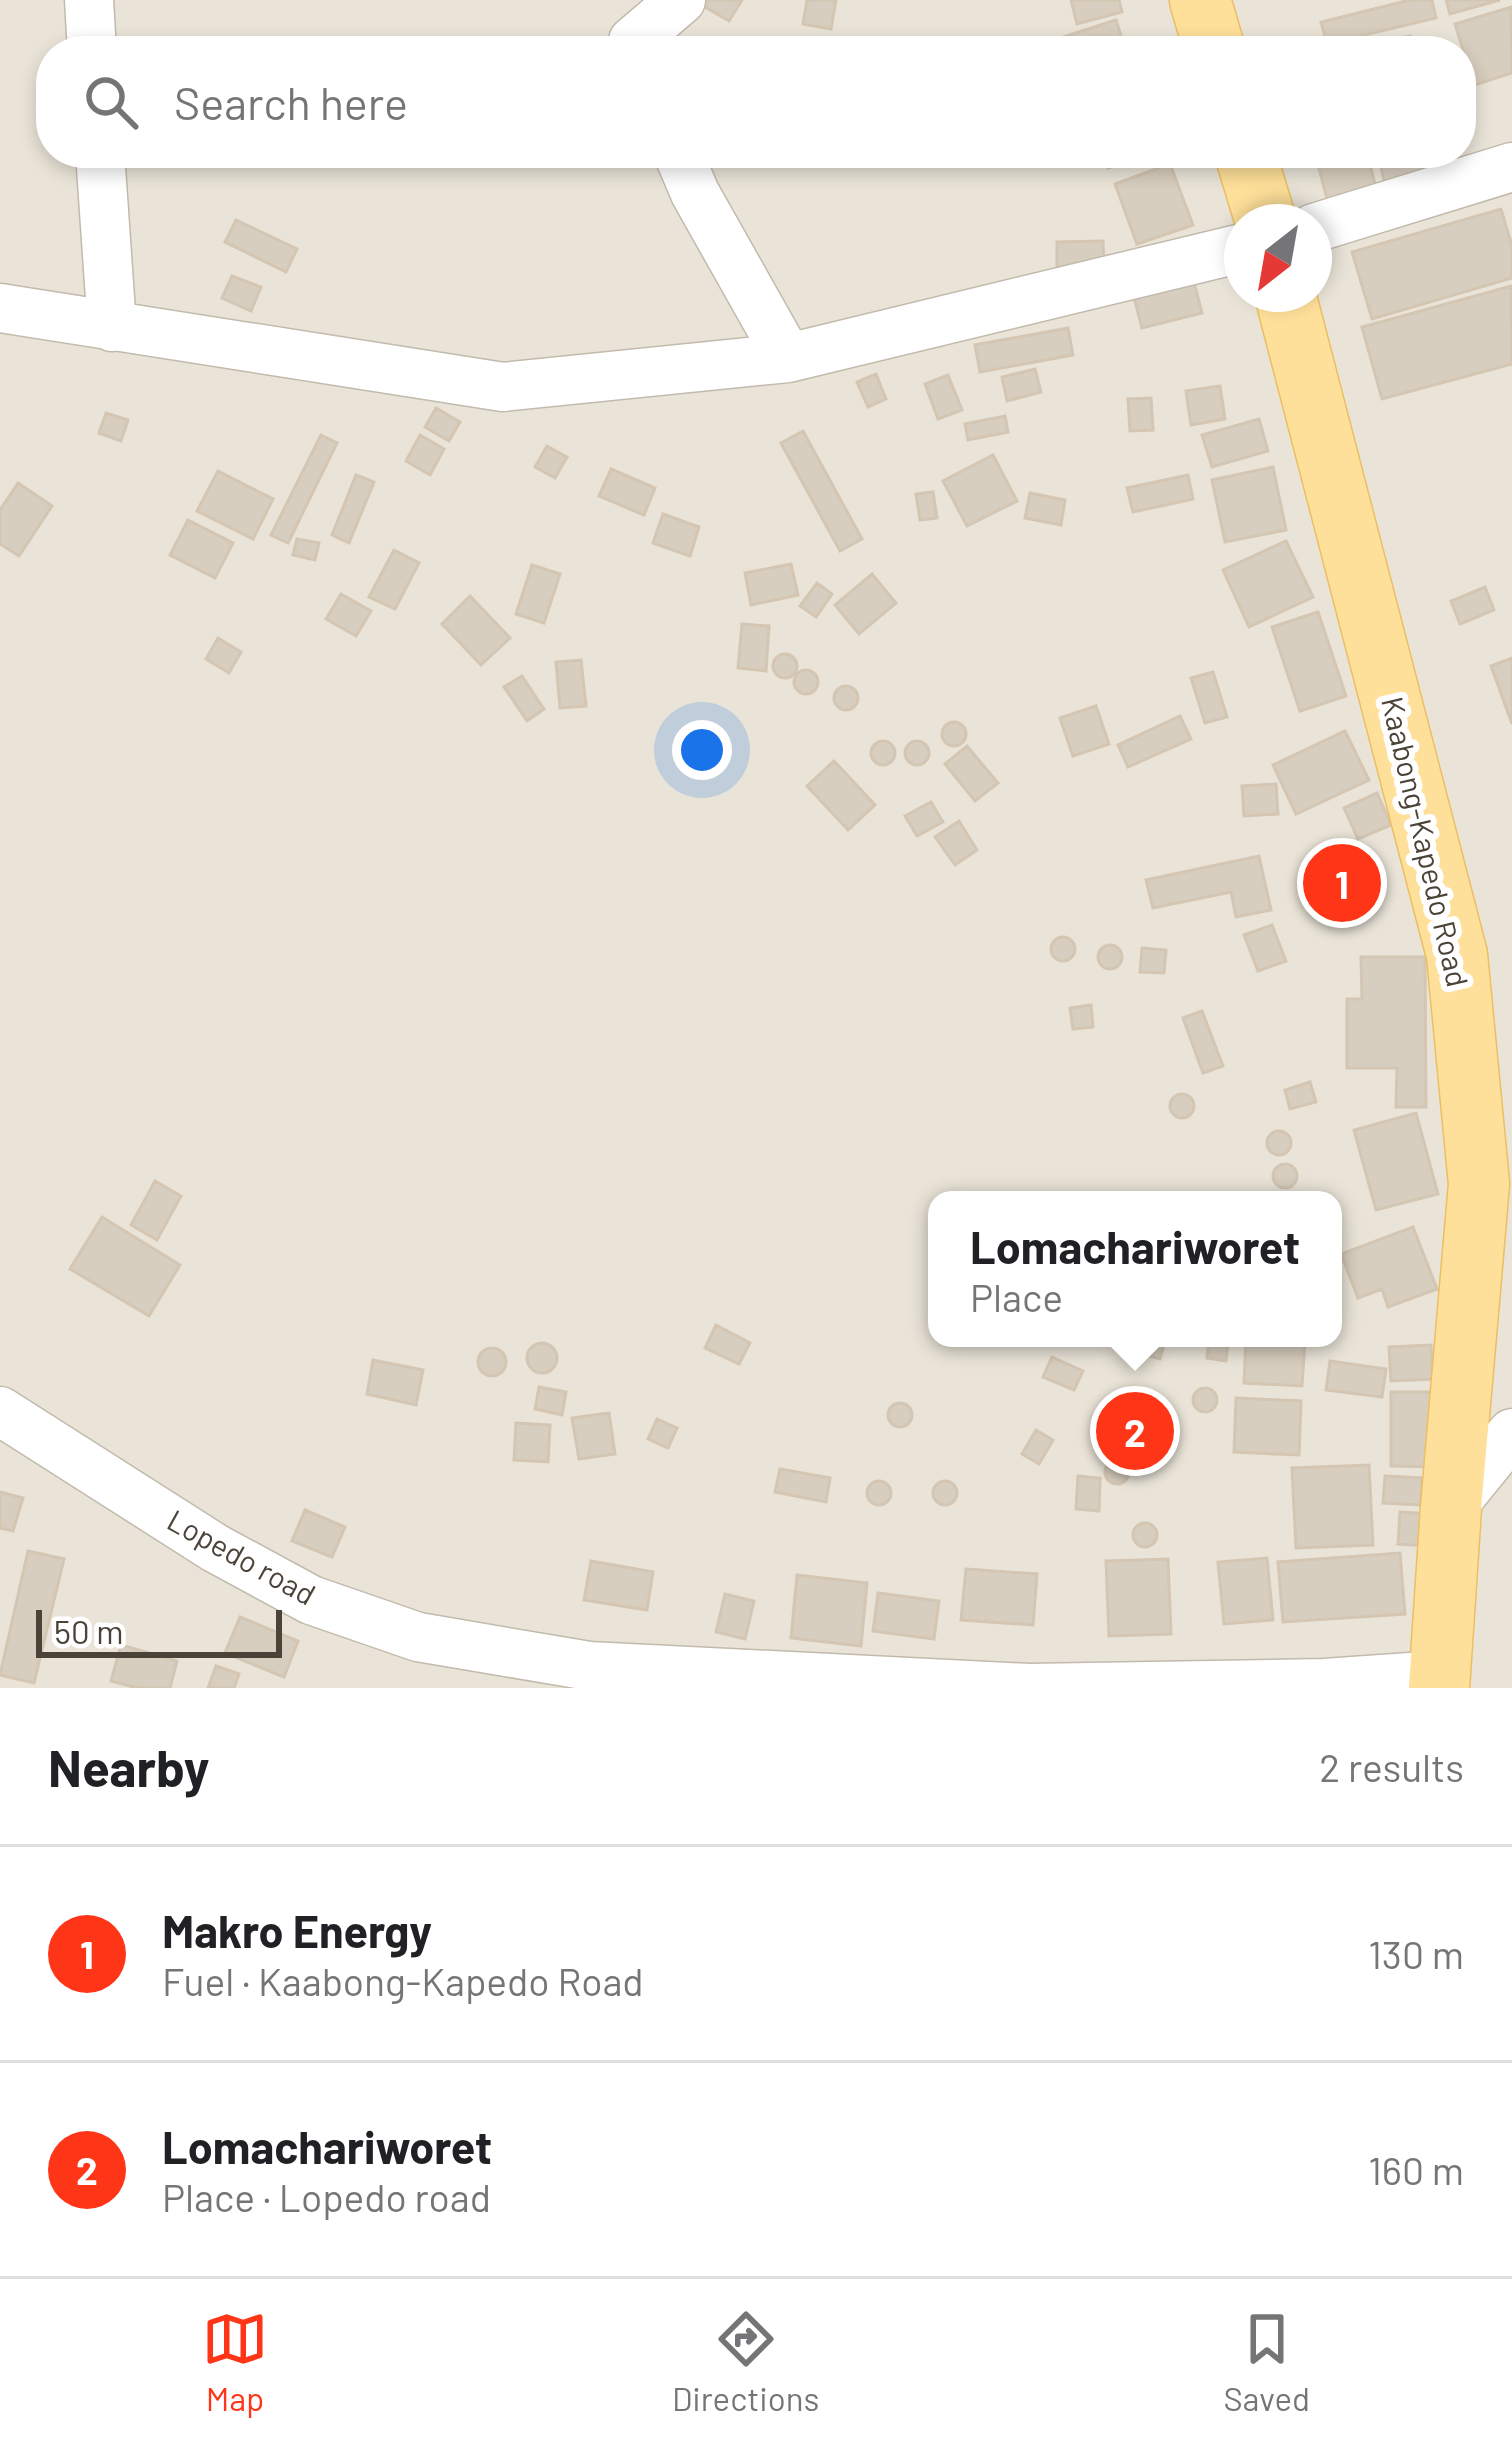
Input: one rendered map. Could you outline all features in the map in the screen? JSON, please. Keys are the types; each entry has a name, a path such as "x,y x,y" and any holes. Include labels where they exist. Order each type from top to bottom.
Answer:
{"main road":[{"path":"1200,0 1211,36"},
{"path":"1249,168 1260,204"},
{"name":"Kaabong-Kapedo Road","path":"1290,312 1457,955 1479,1184 1439,1682"}],"street":[{"path":"89,0 91,36"},
{"path":"639,36 681,0"},
{"path":"1332,222 1512,167"},
{"path":"101,168 112,326"},
{"path":"684,168 788,358"},
{"path":"0,308 503,387 788,358 1224,252"},
{"name":"Lopedo road","path":"0,1412 234,1558 311,1600 418,1636 589,1666 1029,1688 1439,1682"},
{"path":"1451,1508 1512,1433"}],"shaded area":[{"path":"0,0 1512,0 1512,1688 0,1688"}],"building":[{"path":"703,0 742,0 729,21 700,4"},
{"path":"807,0 836,0 831,29 803,24"},
{"path":"1071,0 1119,0 1122,12 1077,24"},
{"path":"1410,0 1432,0 1436,18 1361,36 1325,36 1321,22"},
{"path":"1446,0 1500,0 1450,14"},
{"path":"1511,7 1512,73 1476,84 1476,36 1459,36 1455,24"},
{"path":"1116,20 1121,36 1066,36"},
{"path":"1172,168 1193,225 1137,244 1115,184"},
{"path":"1319,168 1371,168 1377,192 1328,203"},
{"path":"1381,168 1447,168 1384,181"},
{"path":"1501,209 1512,246 1512,278 1372,319 1352,252"},
{"path":"236,220 297,249 286,272 225,242"},
{"path":"1103,241 1104,267 1057,268 1057,242"},
{"path":"1191,271 1202,313 1142,328 1131,286"},
{"path":"232,276 261,287 251,311 222,298"},
{"path":"1511,286 1512,364 1382,399 1362,327"},
{"path":"1068,328 1073,355 980,372 975,345"},
{"path":"1035,369 1041,392 1007,401 1002,377"},
{"path":"876,374 886,399 868,407 857,382"},
{"path":"948,375 962,410 938,419 925,384"},
{"path":"1220,386 1225,419 1191,425 1186,391"},
{"path":"1151,398 1153,430 1130,431 1128,399"},
{"path":"436,408 460,422 449,441 425,427"},
{"path":"106,413 128,420 121,441 99,433"},
{"path":"1005,416 1008,432 968,440 965,424"},
{"path":"1259,419 1268,451 1212,467 1202,435"},
{"path":"803,431 862,539 840,551 781,443"},
{"path":"321,435 337,443 288,543 271,535"},
{"path":"420,435 444,449 430,475 406,461"},
{"path":"547,446 567,457 555,478 535,467"},
{"path":"993,455 1017,501 967,526 943,481"},
{"path":"1273,467 1286,530 1225,542 1212,480"},
{"path":"611,469 655,488 644,515 599,496"},
{"path":"218,471 273,499 253,539 197,511"},
{"path":"356,475 374,482 349,543 332,535"},
{"path":"1188,475 1193,499 1133,512 1127,488"},
{"path":"18,483 52,506 19,556 0,544 0,510"},
{"path":"933,492 937,518 920,520 916,494"},
{"path":"1030,493 1065,500 1061,525 1025,518"},
{"path":"663,514 699,527 690,556 653,543"},
{"path":"188,520 233,543 215,578 170,555"},
{"path":"297,539 319,543 315,560 293,555"},
{"path":"1286,541 1313,597 1249,627 1223,570"},
{"path":"394,550 419,563 395,609 369,597"},
{"path":"791,564 798,595 751,605 745,573"},
{"path":"532,565 560,574 544,623 516,614"},
{"path":"872,574 896,603 859,634 835,605"},
{"path":"817,583 832,594 816,617 800,606"},
{"path":"1485,587 1494,610 1460,624 1451,601"},
{"path":"341,594 371,611 356,636 326,619"},
{"path":"470,596 510,638 481,665 442,624"},
{"path":"1318,612 1346,696 1300,711 1272,627"},
{"path":"742,624 769,626 766,671 738,668"},
{"path":"218,638 241,652 229,673 206,659"},
{"path":"785,654 794,657 794,675 785,678 776,675 773,666 776,657"},
{"path":"1512,658 1512,724 1491,666"},
{"path":"581,660 586,706 560,708 556,662"},
{"path":"806,670 815,673 815,691 806,694 797,691 794,682 797,673"},
{"path":"1213,672 1227,717 1205,723 1191,678"},
{"path":"522,676 544,709 527,721 504,687"},
{"path":"846,686 855,689 855,707 846,710 837,707 834,698 837,689"},
{"path":"1096,706 1109,744 1073,756 1060,718"},
{"path":"1180,716 1191,739 1128,767 1118,745"},
{"path":"954,722 963,725 963,743 954,746 945,743 942,734 945,725"},
{"path":"1345,731 1369,780 1296,814 1273,765"},
{"path":"883,741 892,744 892,762 883,765 874,762 871,753 874,744"},
{"path":"917,741 926,744 926,762 917,765 908,762 905,753 908,744"},
{"path":"967,746 998,783 975,801 945,764"},
{"path":"834,761 875,805 848,830 807,786"},
{"path":"1276,784 1278,814 1244,816 1242,786"},
{"path":"1377,793 1391,825 1358,839 1344,808"},
{"path":"931,802 943,822 917,836 905,816"},
{"path":"959,821 977,850 955,865 935,837"},
{"path":"1259,856 1271,910 1236,917 1231,892 1153,908 1146,880"},
{"path":"1272,925 1286,961 1258,971 1244,935"},
{"path":"1063,937 1072,940 1072,958 1063,961 1054,958 1051,949 1054,940"},
{"path":"1110,945 1119,948 1119,966 1110,969 1101,966 1098,957 1101,948"},
{"path":"1142,948 1166,950 1164,973 1140,972"},
{"path":"1361,957 1425,957 1426,1107 1396,1107 1397,1068 1347,1068 1347,999 1362,999"},
{"path":"1091,1005 1093,1027 1073,1029 1070,1008"},
{"path":"1202,1011 1223,1066 1203,1073 1183,1018"},
{"path":"1310,1082 1316,1102 1290,1109 1285,1090"},
{"path":"1182,1094 1191,1097 1191,1115 1182,1118 1173,1115 1170,1106 1173,1097"},
{"path":"1416,1113 1438,1194 1376,1210 1354,1130"},
{"path":"1279,1131 1288,1134 1288,1152 1279,1155 1270,1152 1267,1143 1270,1134"},
{"path":"1285,1164 1294,1167 1294,1185 1285,1188 1276,1185 1273,1176 1276,1167"},
{"path":"155,1181 181,1196 157,1240 131,1225"},
{"path":"102,1217 180,1265 149,1316 70,1269"},
{"path":"1413,1227 1437,1289 1388,1307 1382,1289 1358,1298 1342,1254"},
{"path":"716,1325 750,1343 739,1364 705,1348"},
{"path":"542,1343 553,1347 557,1358 553,1369 542,1373 531,1369 527,1358 531,1347"},
{"path":"1431,1345 1433,1379 1391,1381 1389,1347"},
{"path":"1128,1347 1163,1347 1160,1359"},
{"path":"1208,1347 1227,1347 1226,1361 1207,1358"},
{"path":"1246,1347 1305,1347 1302,1386 1244,1383"},
{"path":"492,1348 502,1352 506,1362 502,1372 492,1376 482,1372 478,1362 482,1352"},
{"path":"1052,1357 1083,1371 1074,1390 1043,1377"},
{"path":"373,1360 423,1370 416,1405 367,1394"},
{"path":"1330,1361 1386,1369 1382,1397 1326,1390"},
{"path":"539,1387 566,1392 562,1415 535,1409"},
{"path":"1205,1388 1214,1391 1214,1409 1205,1412 1196,1409 1193,1400 1196,1391"},
{"path":"1391,1392 1440,1392 1440,1467 1391,1466"},
{"path":"1236,1398 1301,1401 1299,1455 1234,1452"},
{"path":"900,1403 909,1406 909,1424 900,1427 891,1424 888,1415 891,1406"},
{"path":"609,1413 615,1454 579,1459 572,1418"},
{"path":"657,1419 677,1428 668,1448 648,1439"},
{"path":"516,1423 550,1425 548,1462 514,1460"},
{"path":"1036,1430 1053,1440 1039,1464 1022,1454"},
{"path":"1154,1439 1163,1442 1163,1460 1154,1463 1145,1460 1142,1451 1145,1442"},
{"path":"1117,1460 1126,1463 1126,1481 1117,1484 1108,1481 1105,1472 1108,1463"},
{"path":"1369,1465 1373,1545 1296,1548 1292,1468"},
{"path":"780,1469 830,1478 826,1502 775,1492"},
{"path":"1078,1476 1100,1478 1099,1511 1076,1509"},
{"path":"1385,1476 1422,1478 1421,1505 1383,1503"},
{"path":"879,1481 888,1484 888,1502 879,1505 870,1502 867,1493 870,1484"},
{"path":"945,1481 954,1484 954,1502 945,1505 936,1502 933,1493 936,1484"},
{"path":"0,1492 23,1498 13,1531 0,1528"},
{"path":"305,1510 345,1527 332,1557 292,1541"},
{"path":"1400,1512 1428,1514 1426,1546 1398,1544"},
{"path":"1145,1523 1154,1526 1154,1544 1145,1547 1136,1544 1133,1535 1136,1526"},
{"path":"28,1551 64,1559 34,1683 0,1675"},
{"path":"1400,1553 1405,1614 1283,1622 1278,1562"},
{"path":"1267,1558 1273,1620 1224,1624 1218,1562"},
{"path":"1168,1559 1171,1634 1109,1636 1106,1561"},
{"path":"591,1561 653,1572 647,1610 584,1600"},
{"path":"966,1569 1037,1574 1033,1625 961,1620"},
{"path":"797,1575 867,1583 861,1646 791,1638"},
{"path":"878,1593 939,1601 934,1639 873,1631"},
{"path":"725,1594 754,1601 745,1639 716,1632"},
{"path":"240,1617 298,1641 284,1677 225,1653"},
{"path":"121,1645 177,1661 170,1688 137,1688 111,1681"},
{"path":"216,1666 239,1674 234,1688 208,1688"}],"place":[{"name":"Makro Energy","path":"1342,883"},
{"name":"Lomachariworet","path":"1135,1431"}]}
